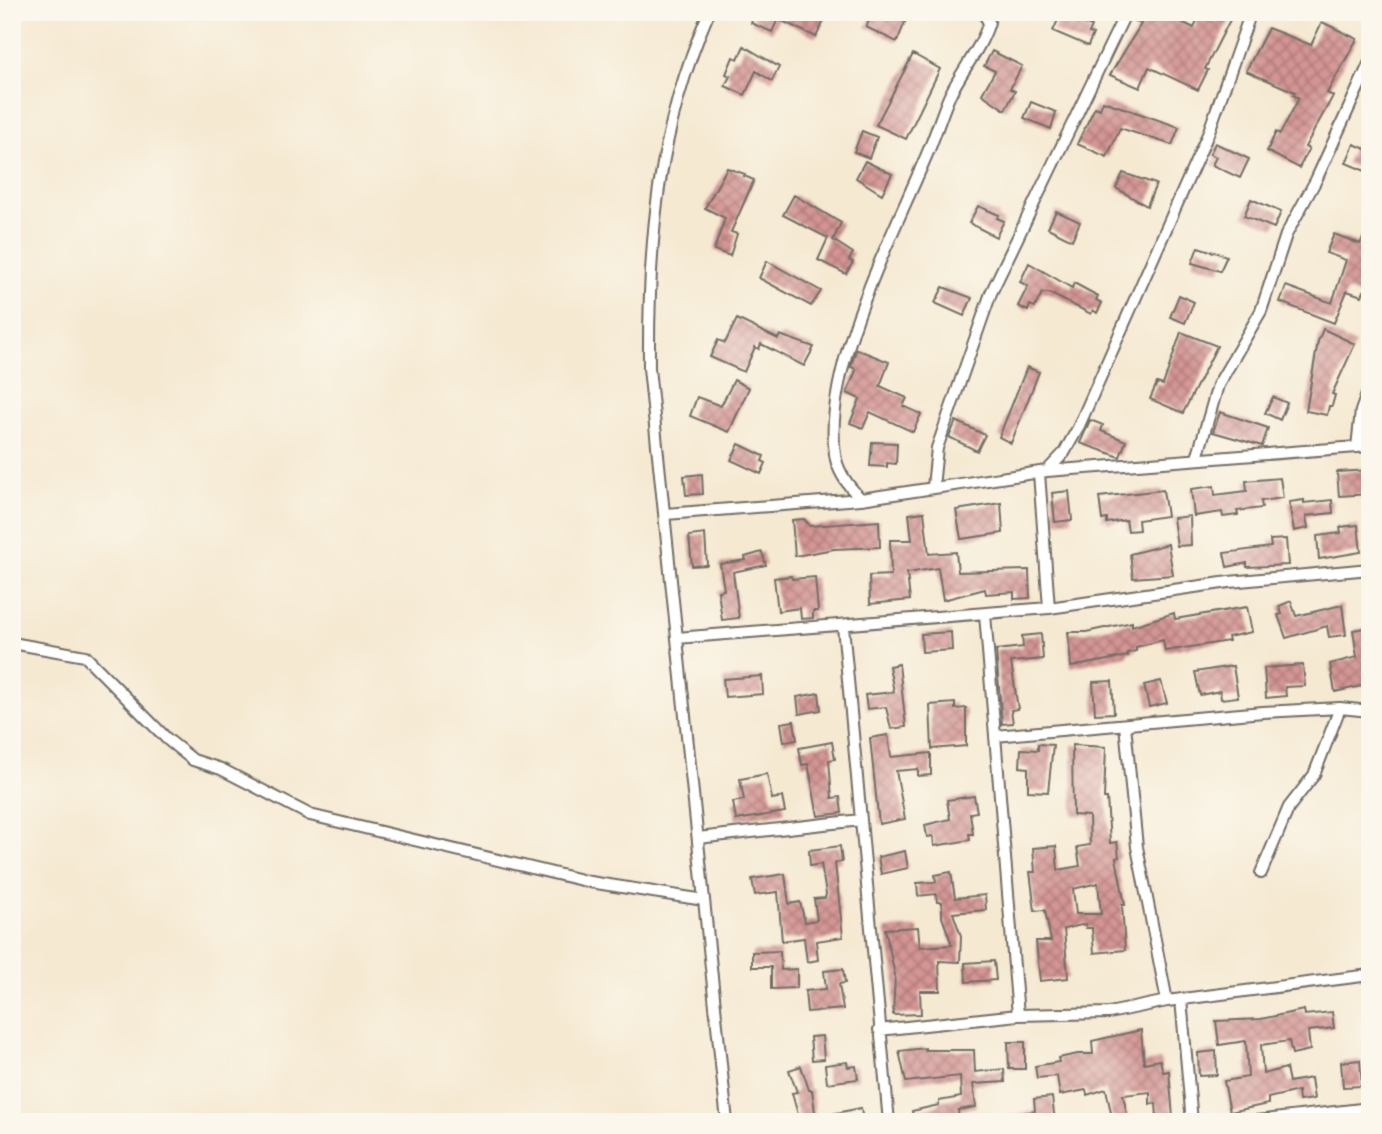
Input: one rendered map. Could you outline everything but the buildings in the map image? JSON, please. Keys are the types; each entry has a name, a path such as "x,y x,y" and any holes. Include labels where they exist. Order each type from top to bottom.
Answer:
{"street":[{"path":"695,12 708,15 678,96 665,146 653,216 648,280 649,368 727,1122"},
{"path":"861,499 846,484 835,456 834,409 852,337 903,203 950,95 985,33 989,22 982,12"},
{"path":"933,488 937,448 991,293 1126,12"},
{"path":"1043,472 1064,453 1078,428 1208,134 1251,12"},
{"path":"1197,458 1218,385 1261,311 1286,235 1316,180 1370,62"},
{"path":"1357,447 1361,411 1370,386"},
{"path":"666,514 861,499 1043,472 1370,446"},
{"path":"1043,472 1049,608"},
{"path":"677,638 1049,608 1229,583 1370,569"},
{"path":"985,614 1018,1015"},
{"path":"843,626 889,1122"},
{"path":"12,642 85,656 167,740 193,760 222,769 310,815 590,881 704,900"},
{"path":"995,736 1340,708 1370,711"},
{"path":"1261,873 1289,807 1314,775 1340,708"},
{"path":"1125,725 1137,847 1167,1001"},
{"path":"698,838 861,820"},
{"path":"879,1030 1018,1015 1109,1013 1167,1001 1370,975"},
{"path":"1181,999 1192,1122"},
{"path":"1247,1122 1370,1108"}]}
